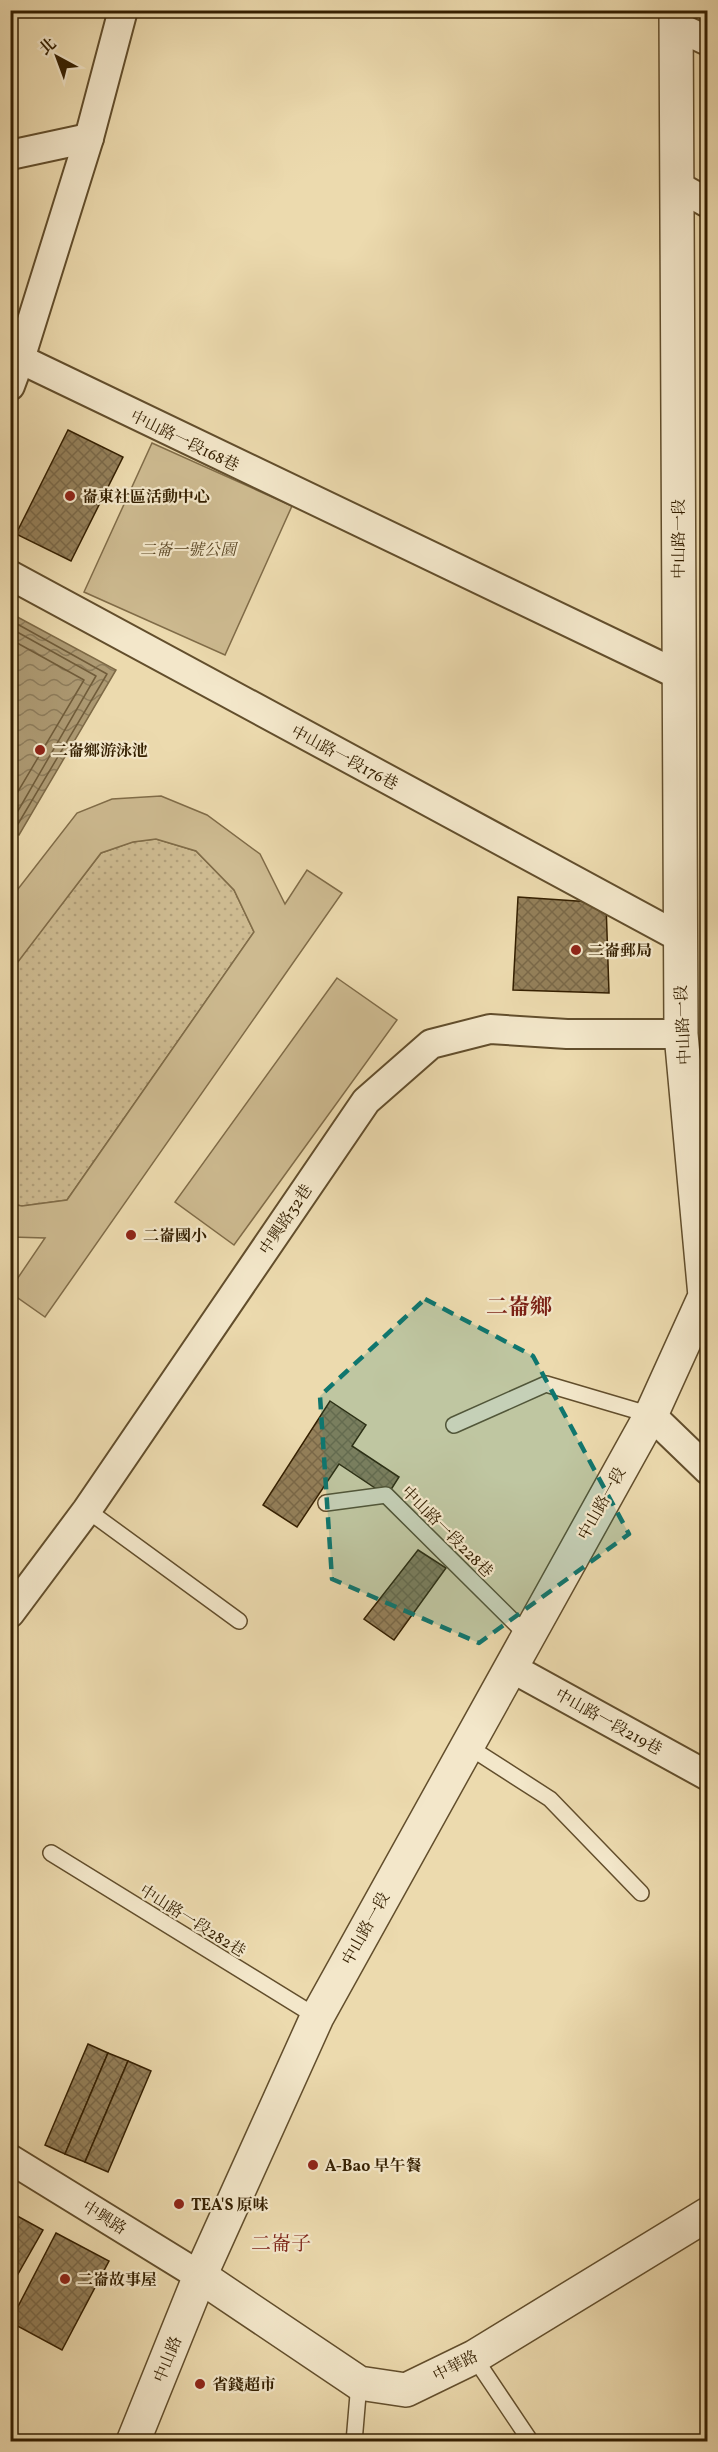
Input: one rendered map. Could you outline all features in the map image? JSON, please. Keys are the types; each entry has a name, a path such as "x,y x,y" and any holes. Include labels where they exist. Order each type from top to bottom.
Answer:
{"street":[{"path":"10,386 90,138 123,10"},
{"path":"676,18 708,41"},
{"name":"中山路一段","path":"200,2276 317,2017 651,1415 706,1294 681,1034 676,18"},
{"path":"10,156 90,138"},
{"path":"676,185 708,203"},
{"name":"中山路一段168巷","path":"20,359 679,675"},
{"name":"中山路一段176巷","path":"10,575 680,937"},
{"name":"中興路32巷","path":"10,1613 87,1510 366,1101 431,1044 490,1029 567,1034 681,1034"},
{"path":"651,1415 708,1470"},
{"name":"中山路一段219巷","path":"510,1667 708,1776"},
{"name":"中興路","path":"10,2158 200,2276"},
{"name":"中華路","path":"200,2276 359,2383 406,2390 474,2357 708,2214"},
{"name":"中山路","path":"133,2442 200,2276"}],"lane":[{"path":"454,1425 546,1384 651,1415"},
{"name":"中山路一段228巷","path":"326,1503 386,1494 527,1635"},
{"path":"87,1510 239,1621"},
{"path":"466,1745 550,1799 641,1893"},
{"name":"中山路一段282巷","path":"51,1853 317,2017"},
{"path":"474,2357 531,2442"},
{"path":"354,2442 359,2383"}],"highlighted area":[{"path":"425,1299 533,1356 629,1534 479,1643 332,1579 320,1396"}],"green space":[{"name":"二崙一號公園","path":"152,443 292,506 225,655 84,592"},
{"path":"161,796 207,815 260,854 285,904 307,870 342,893 45,1317 11,1293 11,1288 45,1238 11,1237 11,1204 22,1206 67,1200 254,932 234,890 196,851 156,839 133,842 101,853 11,971 11,898 77,813 112,799"},
{"path":"156,839 196,851 234,890 254,932 67,1200 22,1206 10,1204 10,971 101,853 132,842"},
{"path":"337,978 397,1020 234,1245 175,1202"}],"water":[{"name":"二崙鄉游泳池","path":"10,613 116,670 19,835 10,830"}],"building":[{"name":"崙東社區活動中心","path":"68,430 123,457 71,561 16,534"},
{"path":"518,897 606,903 609,993 513,990"},
{"path":"330,1401 366,1425 352,1446 399,1477 387,1496 339,1464 297,1527 263,1505"},
{"path":"418,1550 446,1568 394,1640 364,1619"},
{"path":"88,2044 108,2053 65,2154 45,2145"},
{"path":"108,2053 128,2061 85,2162 65,2154"},
{"path":"128,2061 151,2071 108,2172 85,2162"},
{"path":"10,2212 43,2230 10,2288"},
{"name":"二崙故事屋","path":"56,2233 109,2261 62,2350 10,2322"}],"place":[{"name":"崙東社區活動中心","path":"70,496"},
{"name":"二崙鄉游泳池","path":"40,750"},
{"name":"二崙郵局","path":"576,950"},
{"name":"二崙國小","path":"131,1235"},
{"name":"A-Bao 早午餐","path":"313,2165"},
{"name":"TEA'S 原味","path":"179,2204"},
{"name":"二崙故事屋","path":"65,2279"},
{"name":"省錢超市","path":"200,2384"}],"district":[{"name":"二崙鄉","path":"519,1306"},
{"name":"二崙子","path":"281,2243"}]}
